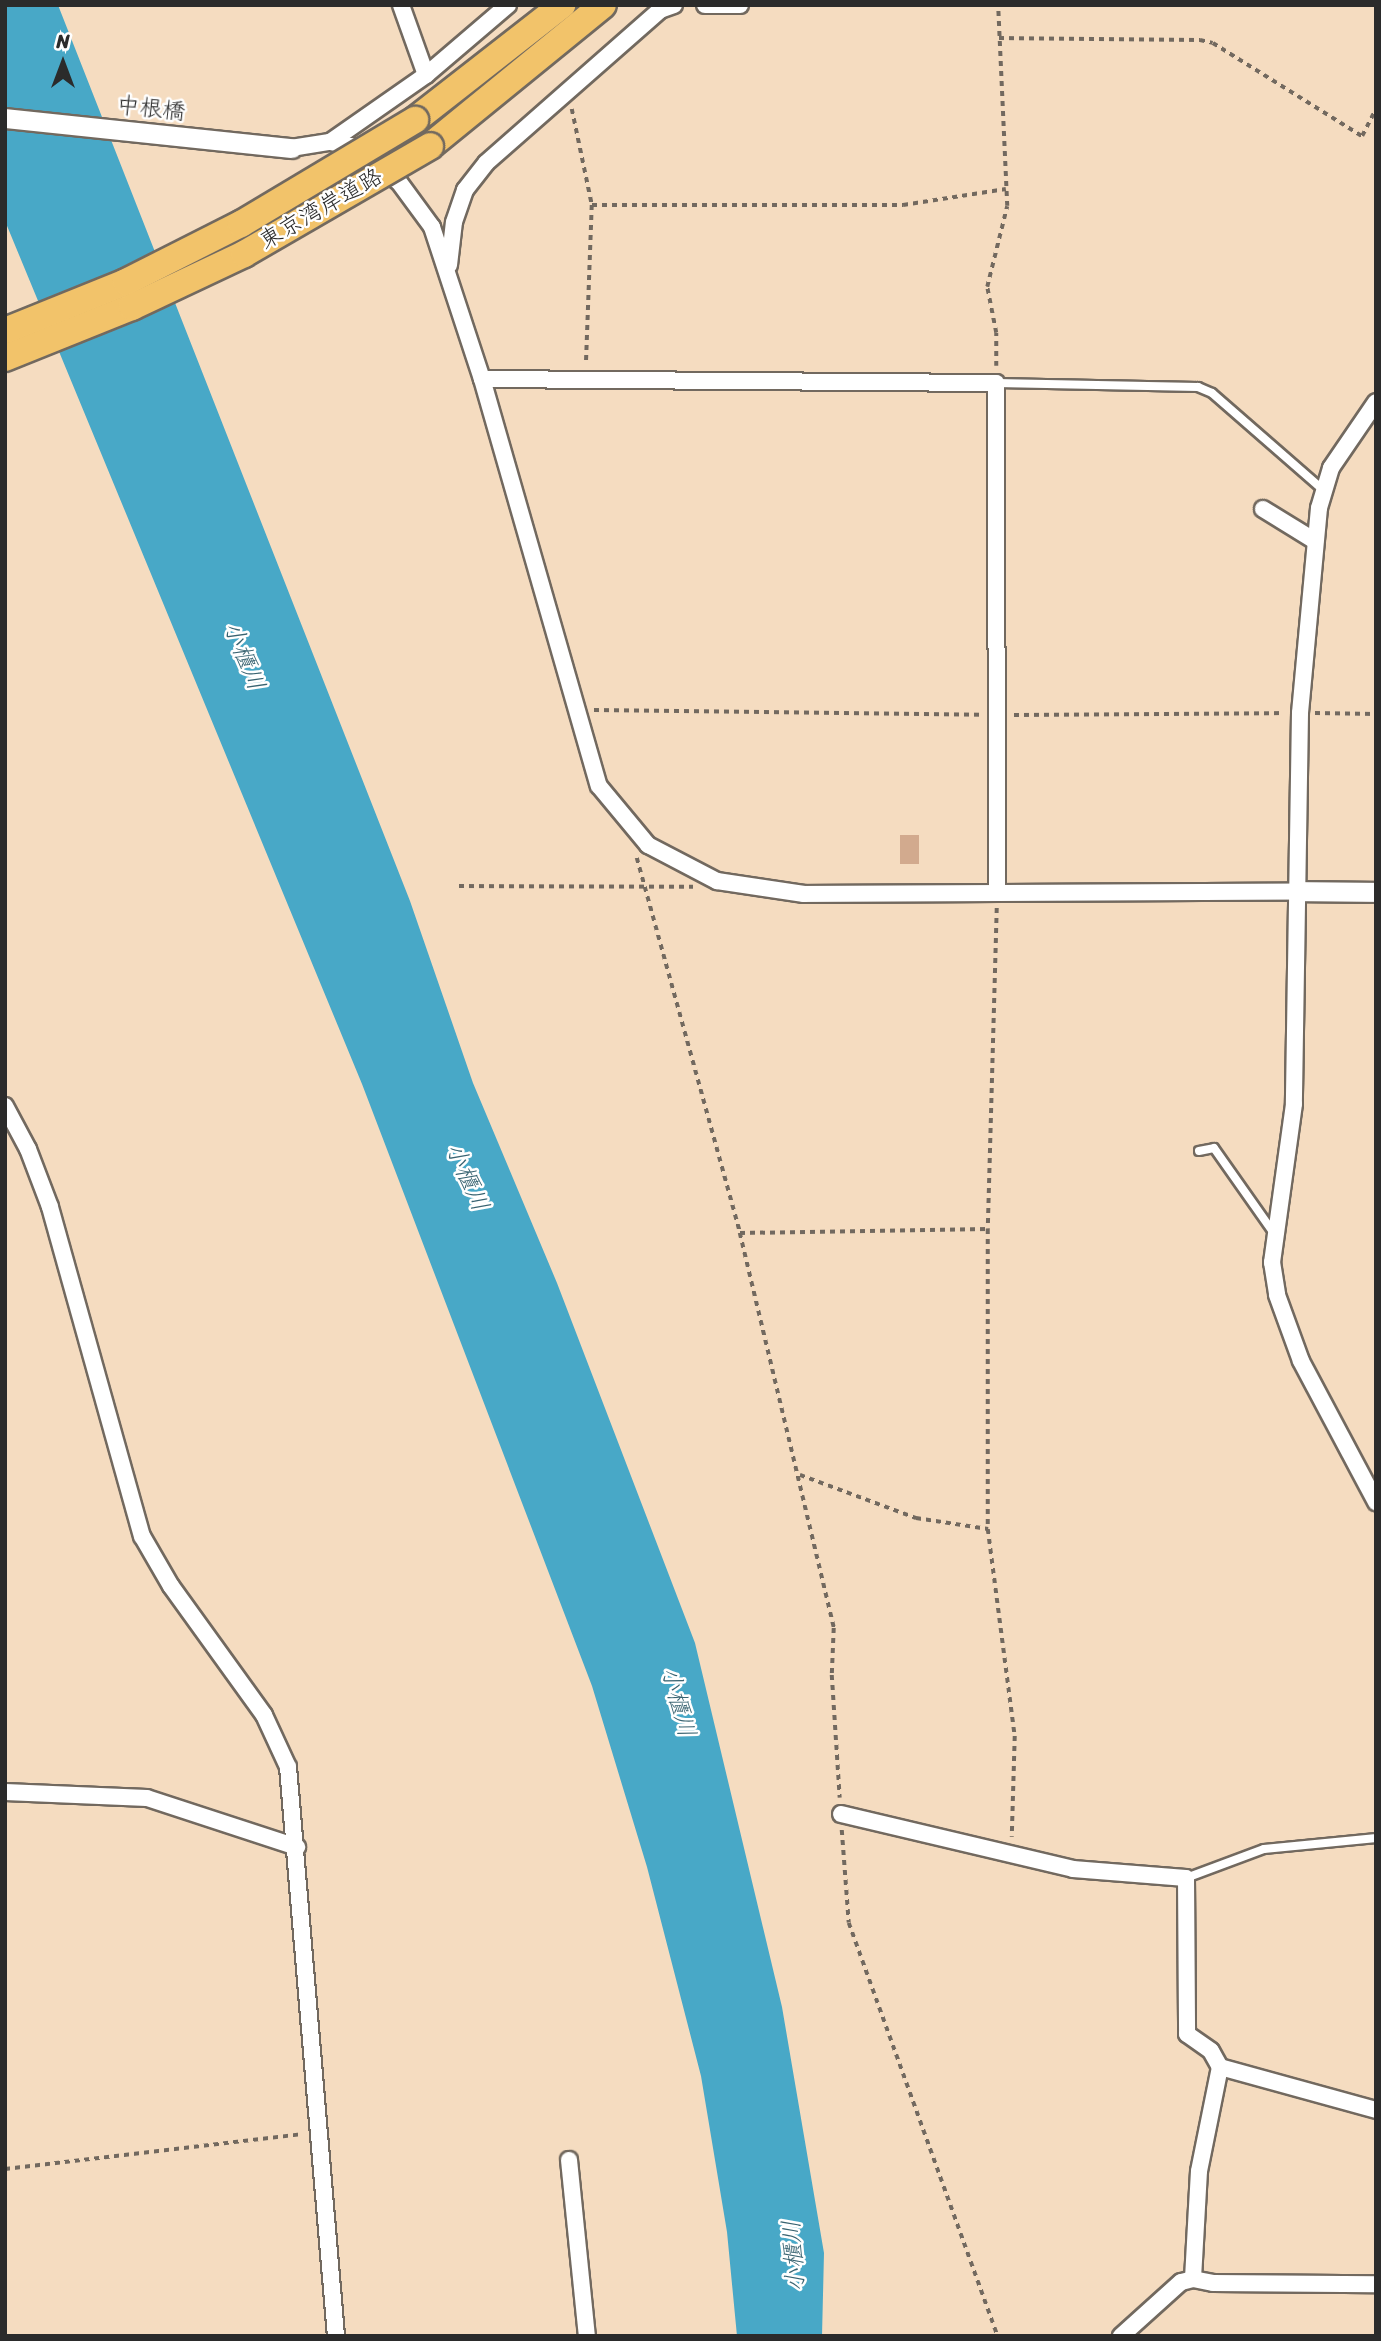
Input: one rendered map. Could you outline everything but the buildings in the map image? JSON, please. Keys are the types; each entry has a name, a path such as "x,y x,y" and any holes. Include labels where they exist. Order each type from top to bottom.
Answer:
{"highway":[{"name":"東京湾岸道路","path":"5,331 126,282 241,224 415,120 562,5"},
{"name":"東京湾岸道路","path":"5,358 132,307 244,254 430,145 603,5"}],"street":[{"path":"401,5 426,75"},
{"path":"330,142 426,75 508,5"},
{"path":"449,270 454,222 465,190 486,163 660,10 674,5"},
{"path":"705,5 740,5"},
{"name":"中根橋","path":"5,118 291,148"},
{"path":"291,148 330,142 351,145 399,182 432,227 449,270 482,379 599,786 648,845 680,865 745,888 804,894 1376,892"},
{"path":"482,379 996,383 997,892"},
{"path":"1376,402 1321,488 1300,713 1294,1104 1273,1232 1277,1295 1301,1361 1372,1481 1376,1502"},
{"path":"1263,509 1315,541"},
{"path":"5,1106 28,1149 50,1208 139,1529 162,1572 234,1671 279,1742 290,1776 336,2336"},
{"path":"5,1792 147,1798 297,1847"},
{"path":"841,1814 1073,1869 1186,1878 1187,2034 1211,2050 1220,2067 1199,2171 1193,2278"},
{"path":"1220,2067 1376,2110"},
{"path":"569,2160 587,2336"},
{"path":"1121,2336 1181,2282 1193,2278 1213,2283 1376,2284"}],"lane":[{"path":"996,383 1198,387 1212,393 1321,488"},
{"path":"1199,1151 1214,1148 1273,1232"},
{"path":"1186,1878 1264,1849 1376,1838"}],"path":[{"path":"996,383 996,333 987,287 1007,206 998,5"},
{"path":"999,38 1213,43 1362,136 1376,108"},
{"path":"568,90 592,205 585,380"},
{"path":"592,205 904,205 1006,189"},
{"path":"579,710 995,715 1376,714"},
{"path":"628,822 740,1233 800,1475 834,1628 832,1675 849,1923 998,2336"},
{"path":"458,886 697,887"},
{"path":"997,892 988,1229 988,1529 1015,1736 1012,1853"},
{"path":"740,1233 988,1229"},
{"path":"800,1475 916,1518 988,1529"},
{"path":"5,2169 320,2132"}],"water":[{"name":"小櫃川","path":"5,5 58,5 410,901 473,1083 557,1283 695,1643 782,2007 824,2253 822,2336 737,2336 727,2232 701,2076 647,1867 592,1686 362,1084 5,221"}]}
